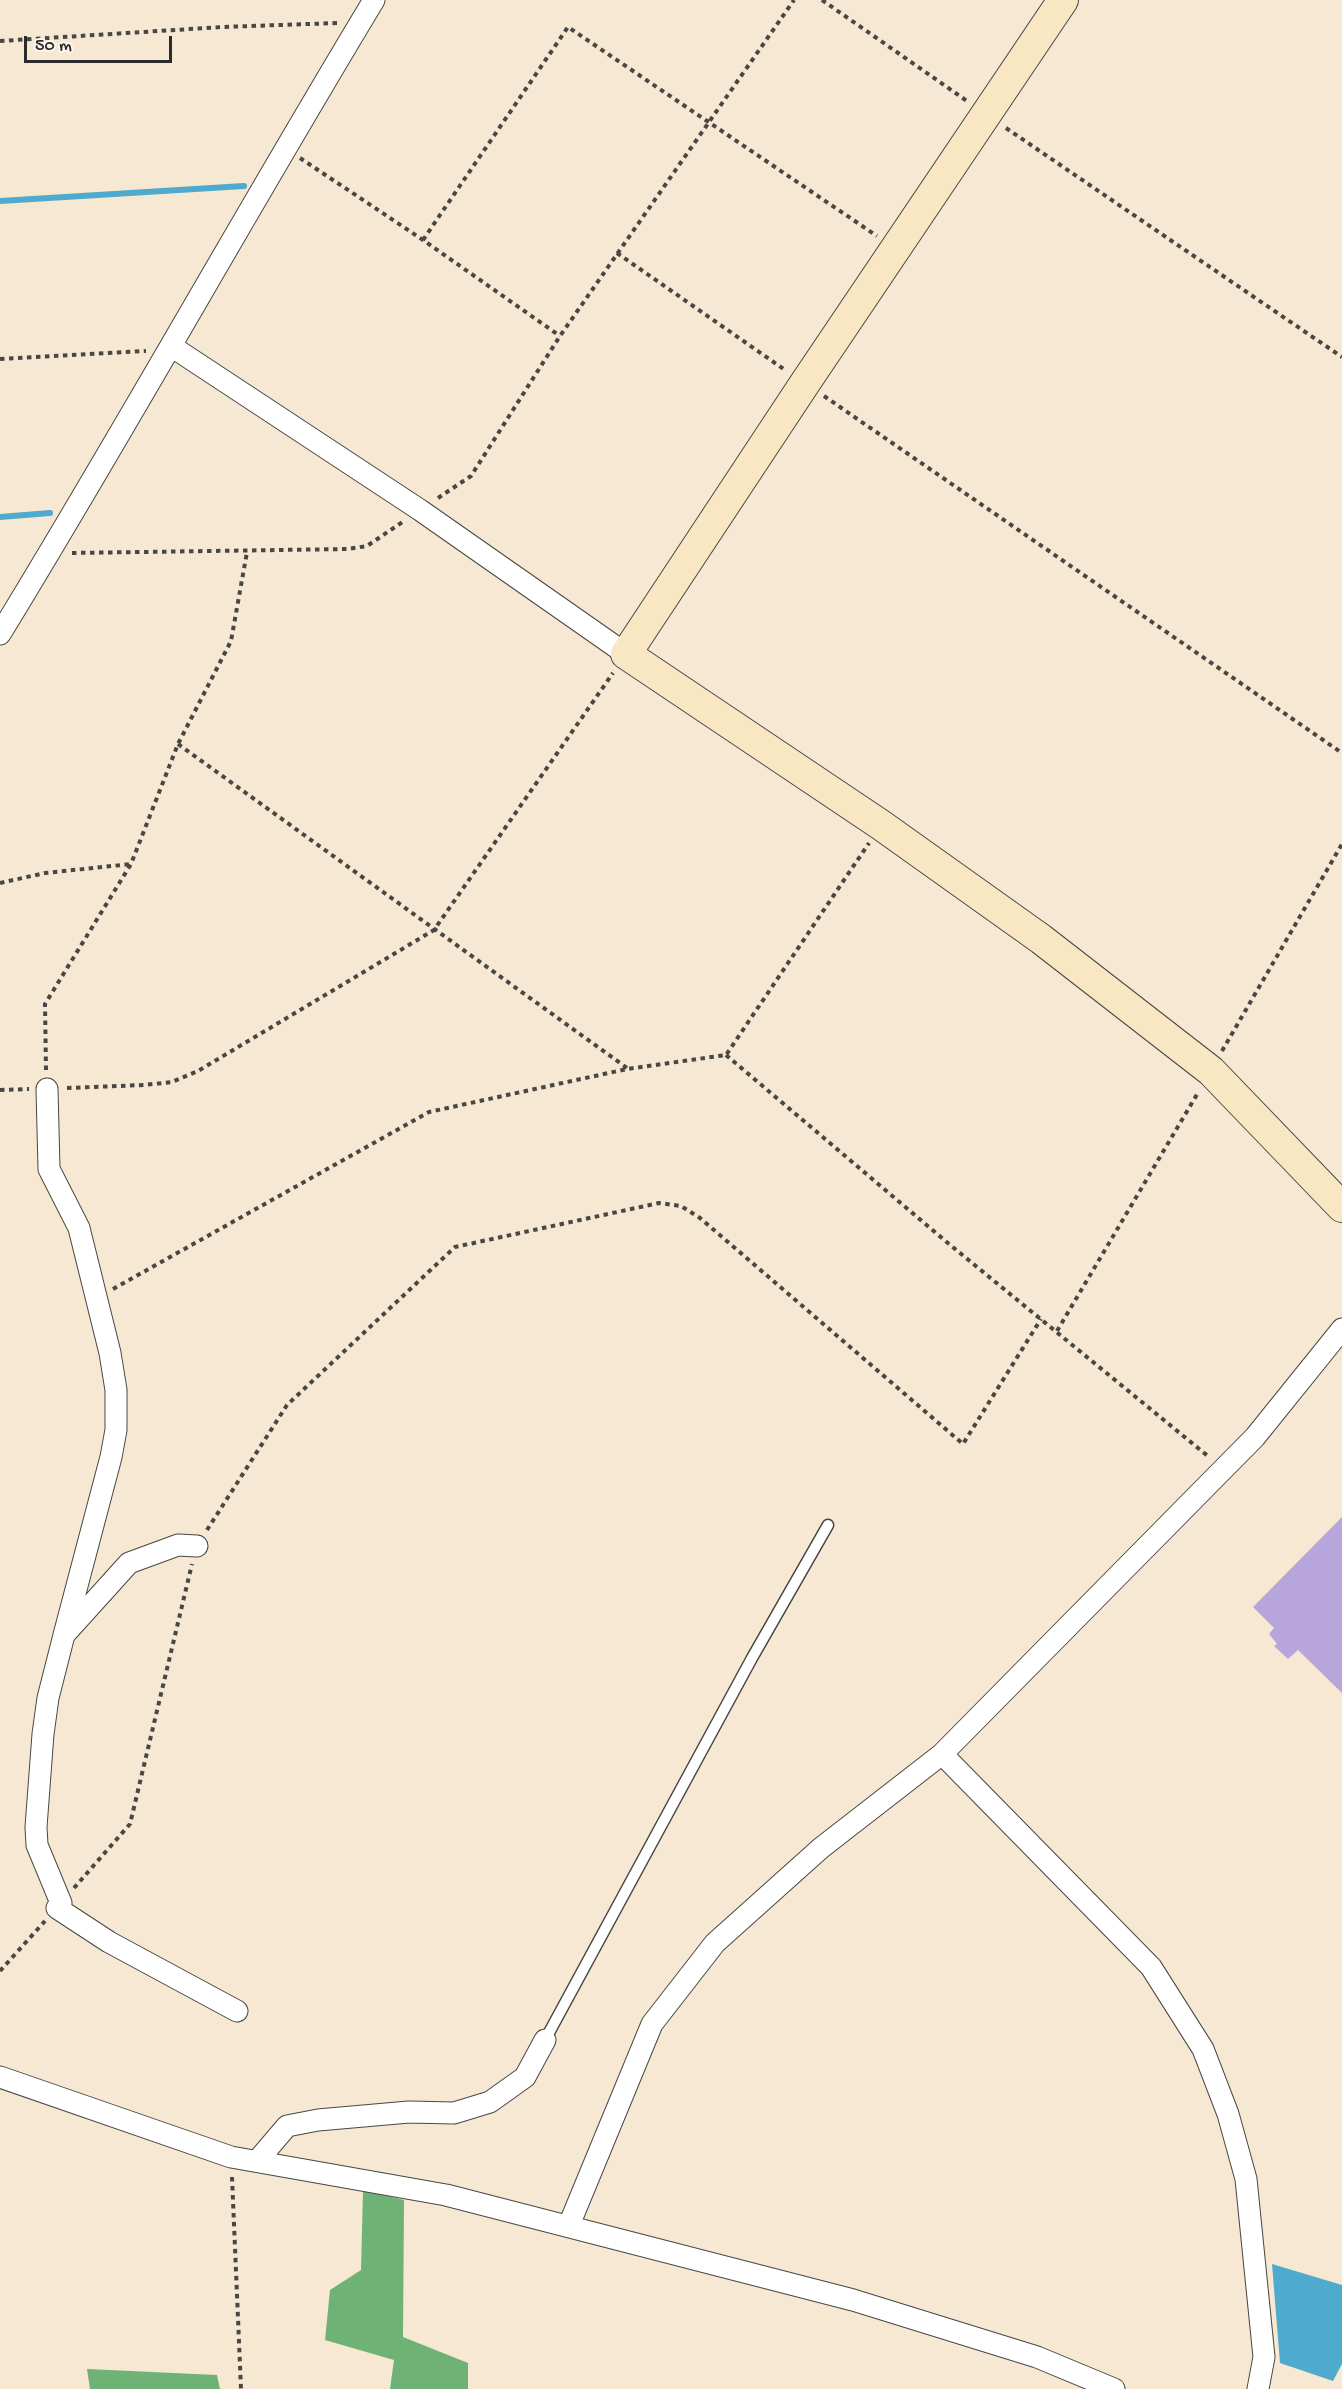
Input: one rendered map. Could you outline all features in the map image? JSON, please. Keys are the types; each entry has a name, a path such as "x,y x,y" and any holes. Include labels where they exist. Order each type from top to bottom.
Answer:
{"street":[{"path":"0,634 50,553 285,148 374,0"},
{"path":"626,654 895,248 1063,0"},
{"path":"171,346 420,510 626,654 881,825 1041,939 1211,1071 1342,1207"},
{"path":"47,1089 49,1169 79,1228 97,1298 116,1390 116,1430 47,1707 36,1827 37,1845 59,1905 109,1942 237,2011"},
{"path":"569,2225 652,2024 715,1943 821,1848 942,1754 1255,1437 1342,1329"},
{"path":"64,1635 129,1563 178,1545 197,1546"},
{"path":"942,1754 1151,1967 1203,2049 1228,2114 1246,2179 1264,2356 1258,2389"},
{"path":"258,2160 288,2126 318,2120 409,2112 454,2113 490,2102 525,2077 545,2040"},
{"path":"0,2077 231,2157 446,2195 865,2303 1036,2356 1114,2389"}],"lane":[{"path":"545,2040 752,1658 828,1525"}],"path":[{"path":"50,553 248,552 348,549 367,546 471,476 560,336 794,0"},
{"path":"822,0 1342,357"},
{"path":"0,41 222,27 361,23"},
{"path":"423,240 568,27 895,248"},
{"path":"285,148 423,240 560,336"},
{"path":"617,253 1342,753"},
{"path":"0,358 152,351 171,346"},
{"path":"47,1089 45,1004 131,864 178,744 231,641 248,552"},
{"path":"0,1090 172,1082 198,1071 434,930 626,654"},
{"path":"178,744 627,1069"},
{"path":"97,1298 429,1112 627,1069 726,1054 881,825"},
{"path":"1057,1331 1342,844"},
{"path":"0,883 45,873 131,864"},
{"path":"726,1054 949,1245 1223,1469"},
{"path":"0,1971 130,1824 197,1546 287,1405 455,1247 659,1203 681,1206 700,1218 963,1444 1041,1319"},
{"path":"231,2157 241,2389"}],"green space":[{"path":"363,2190 404,2200 403,2337 468,2363 468,2389 390,2389 394,2360 325,2340 330,2290 361,2270"},
{"path":"87,2369 217,2375 220,2389 90,2389"}],"water":[{"path":"1272,2264 1342,2285 1342,2364 1333,2381 1280,2363"}],"building":[{"path":"1342,1517 1342,1693 1298,1650 1288,1659 1274,1646 1277,1644 1269,1634 1274,1628 1253,1607"}],"waterway":[{"path":"0,201 244,186"},
{"path":"0,517 50,513"}]}
